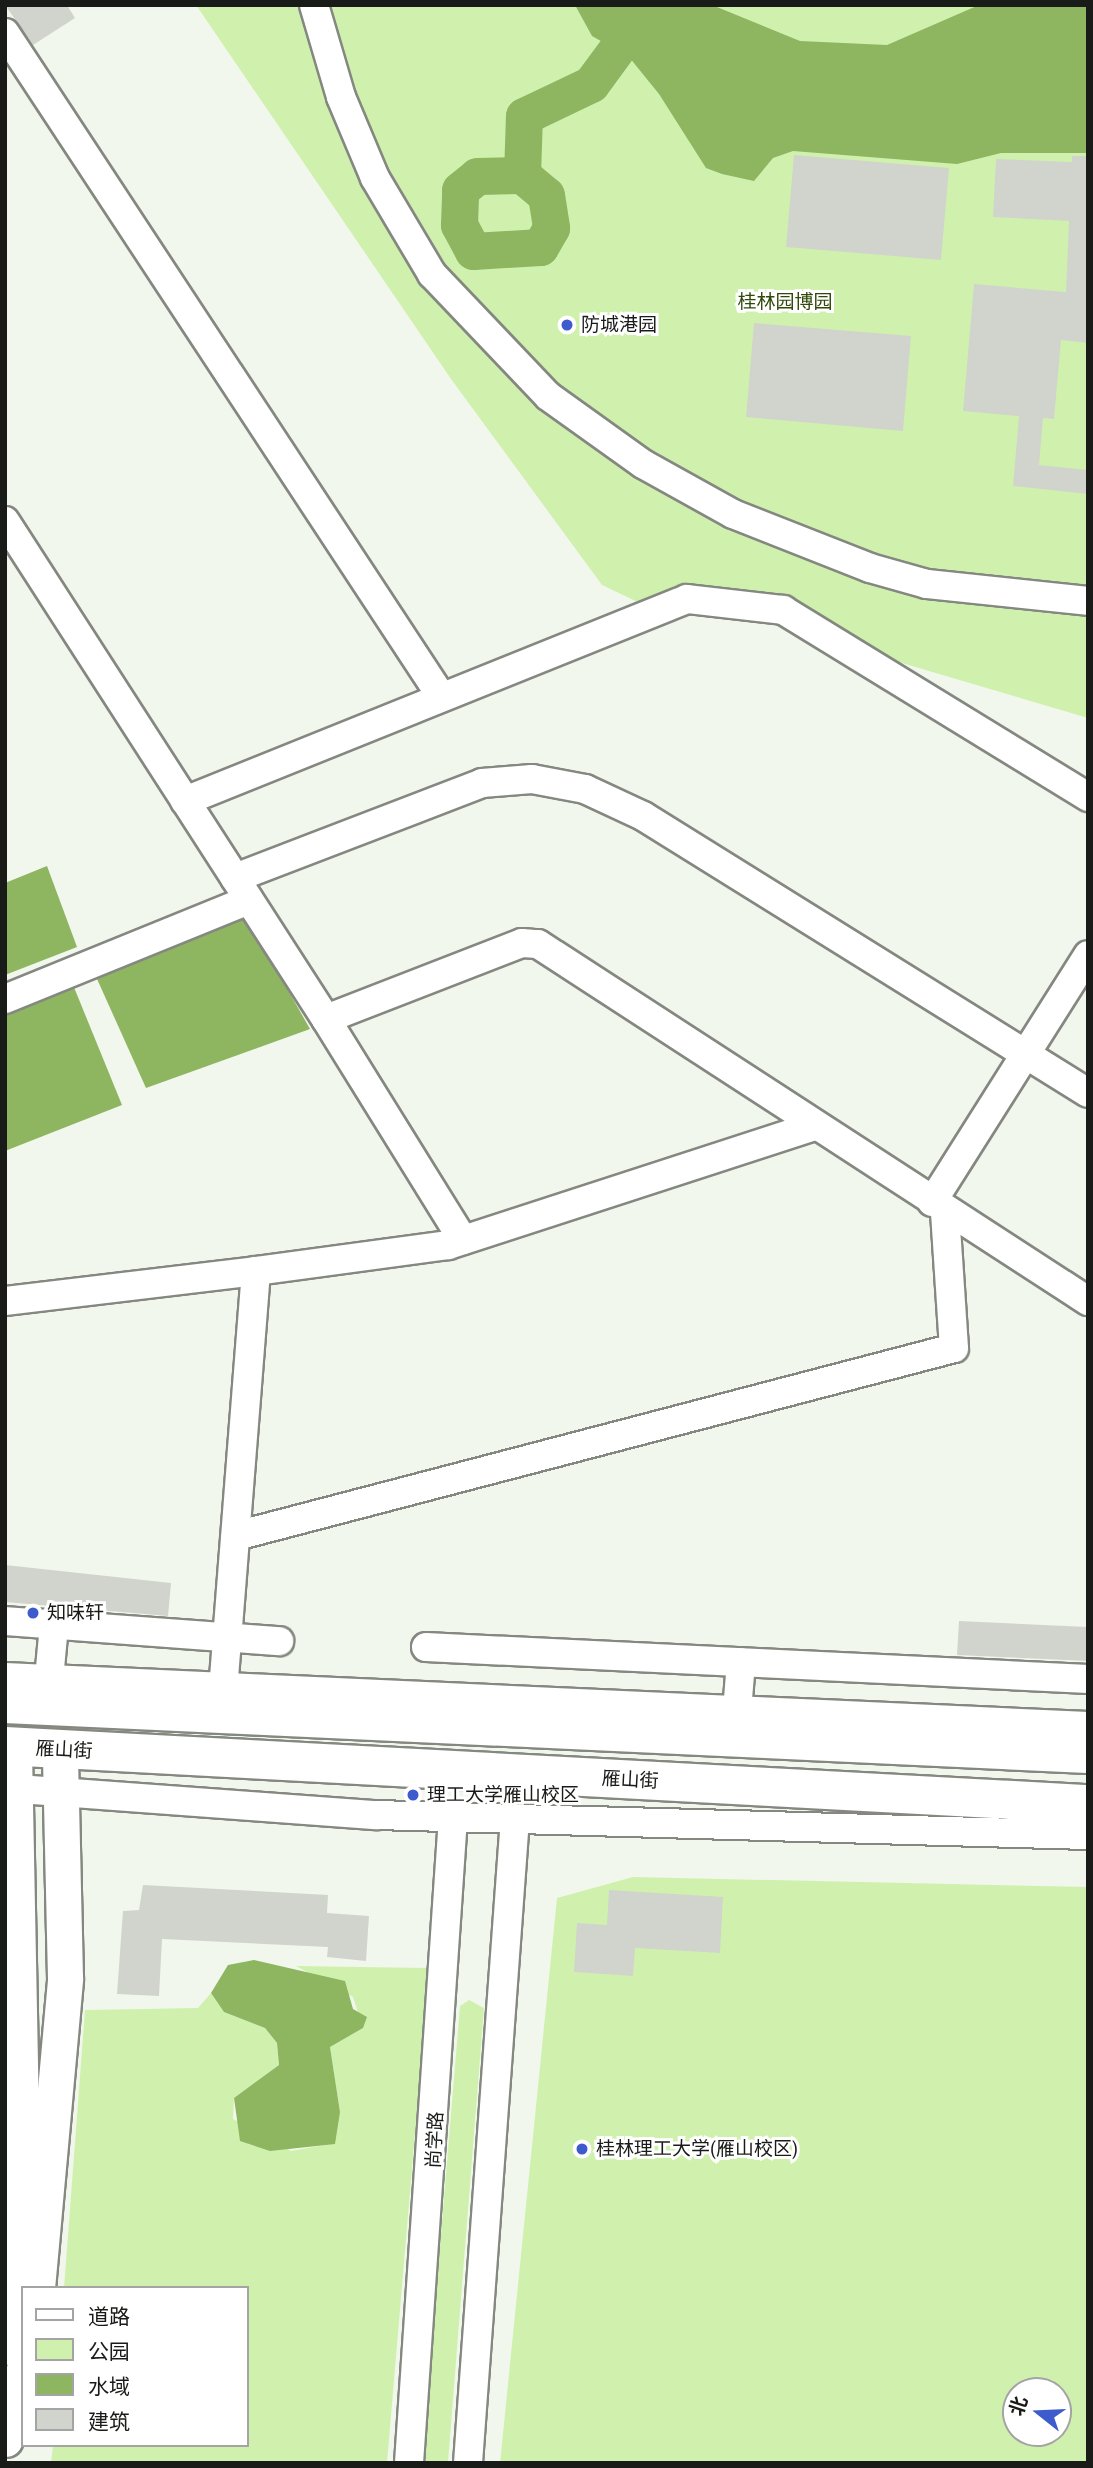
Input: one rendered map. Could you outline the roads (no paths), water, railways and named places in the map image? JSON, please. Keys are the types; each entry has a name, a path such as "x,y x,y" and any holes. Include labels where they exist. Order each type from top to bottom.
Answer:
{"highway":[{"path":"5,1704 223,1701 1088,1754"},
{"name":"雁山街","path":"9,1747 1088,1804"}],"main road":[{"path":"5,2347 22,2168 9,1747"},
{"path":"37,2286 65,1978 60,1750"},
{"path":"5,2439 21,2379"}],"street":[{"path":"314,5 375,178 432,274 548,396 643,464 733,514 870,568 927,584 1088,601"},
{"path":"5,33 441,696"},
{"path":"5,521 326,1019 463,1240"},
{"path":"185,801 687,598 783,610 864,656 1088,797"},
{"path":"5,999 242,889 482,783 532,779 585,789 643,816 1088,1093"},
{"path":"326,1019 522,943 538,944 812,1127 1088,1301"},
{"path":"236,1536 954,1348 939,1206 1088,955"},
{"path":"5,1301 256,1271 463,1240 812,1127"},
{"path":"223,1701 256,1271"},
{"path":"5,1621 279,1641"},
{"path":"48,1679 54,1625"},
{"path":"426,1647 1088,1679"},
{"path":"737,1711 741,1662"},
{"path":"5,1677 48,1679 223,1701 737,1711 1088,1726"},
{"path":"11,1789 218,1808 1088,1835"},
{"name":"尚学路","path":"410,2463 453,1817"},
{"path":"468,2463 515,1819"}],"water":[{"path":"575,5 712,5 800,41 887,45 979,5 1088,5 1088,153 1001,153 957,164 793,151 773,158 754,181 722,174 706,168 659,94 629,57 592,36"},
{"path":"47,866 77,947 5,975 5,883"},
{"path":"242,909 310,1029 146,1088 93,970"},
{"path":"71,980 122,1105 5,1151 5,1007"},
{"path":"254,1960 345,1981 353,2009 367,2017 363,2028 330,2047 340,2112 335,2144 270,2151 240,2141 234,2098 279,2065 277,2043 265,2028 224,2012 211,1993 228,1965"}],"waterway":[{"path":"522,175 546,195 551,228 540,247 473,251 459,225 460,190 477,176 522,175 524,116 591,84 616,50"}],"place":[{"name":"防城港园","path":"567,325"},
{"name":"知味轩","path":"33,1613"},
{"name":"理工大学雁山校区","path":"413,1795"},
{"name":"桂林理工大学(雁山校区)","path":"582,2149"}],"park label":[{"name":"桂林园博园","path":"785,302"}]}
